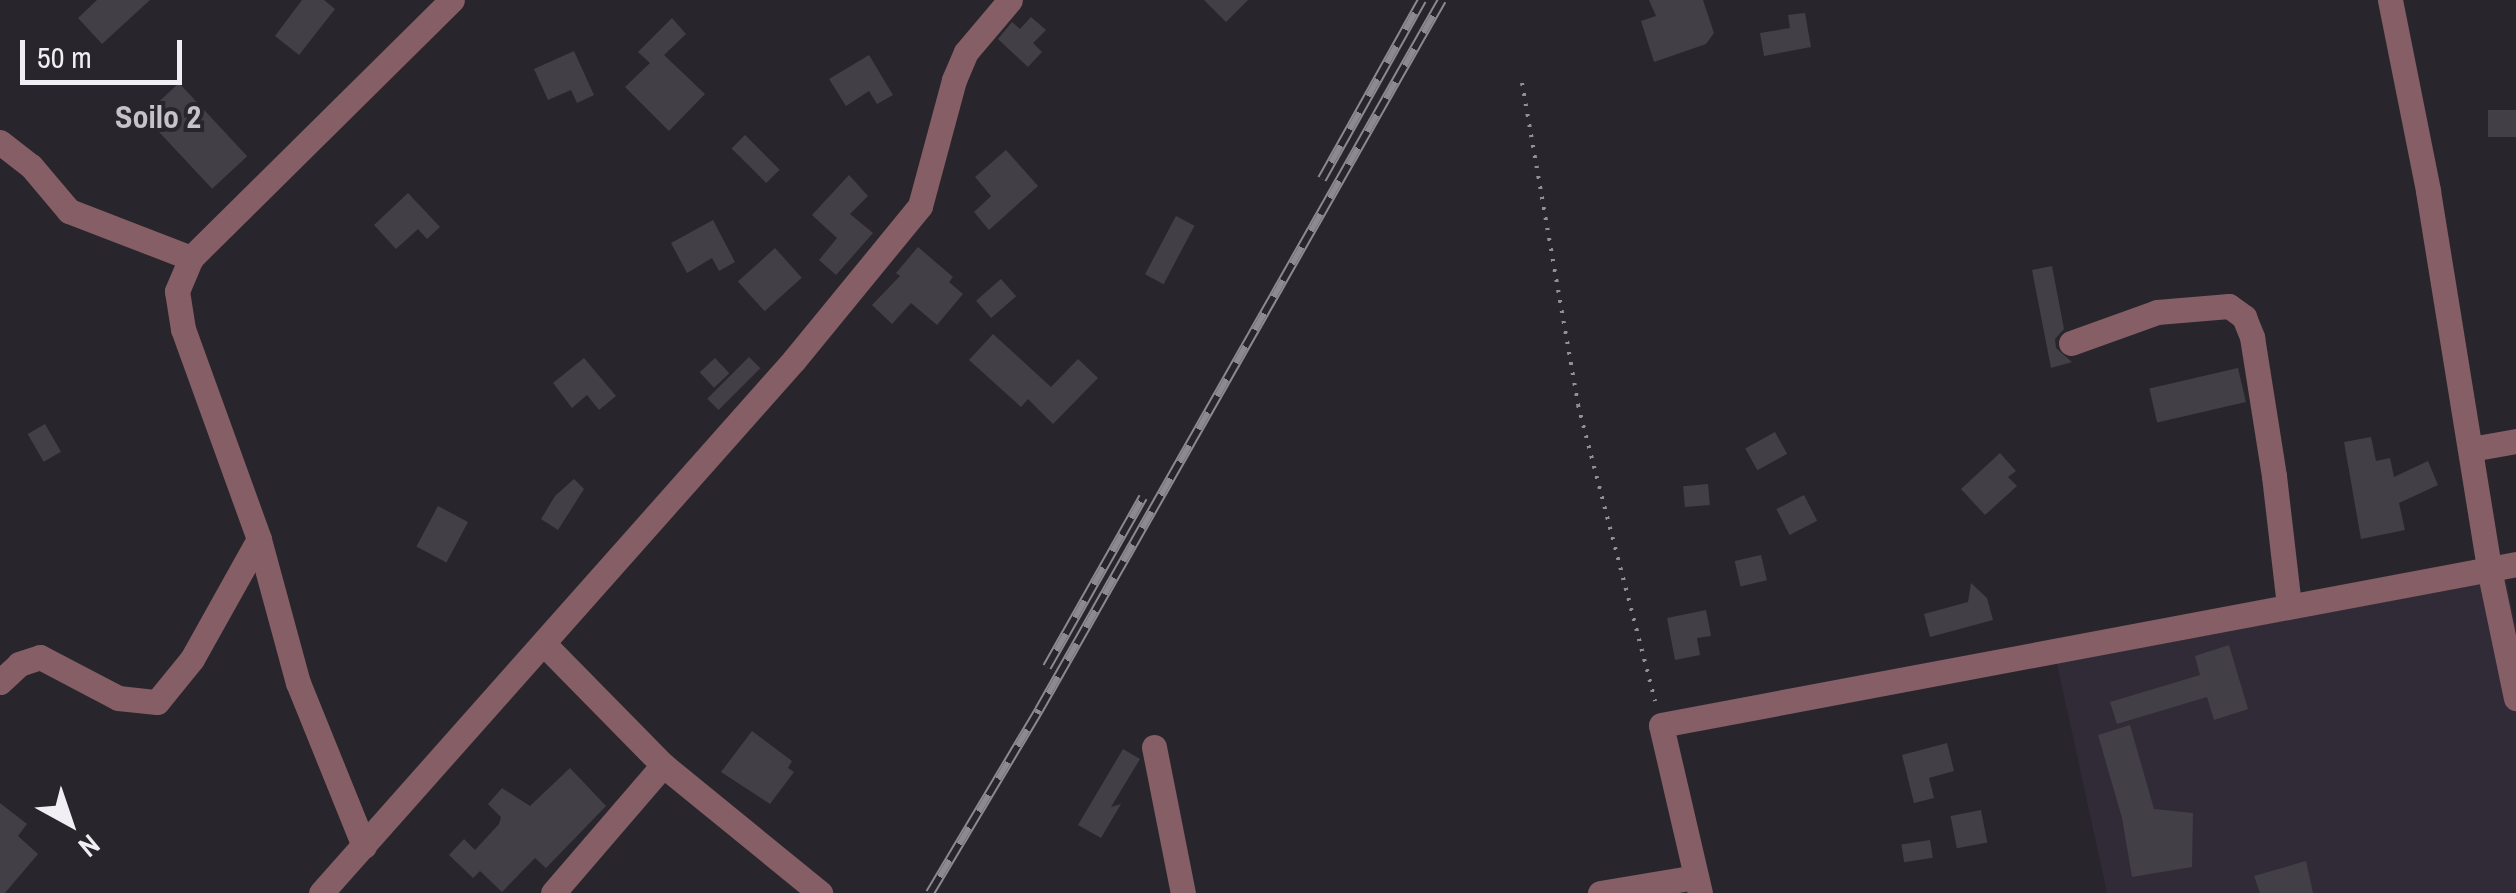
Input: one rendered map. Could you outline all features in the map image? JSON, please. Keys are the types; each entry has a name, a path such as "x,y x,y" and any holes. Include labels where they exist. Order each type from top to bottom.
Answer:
{"street":[{"path":"364,846 298,684 258,538 183,329 177,291 191,258 452,0"},
{"path":"321,893 794,360 920,206 954,80 966,52 1010,0"},
{"path":"2390,0 2489,569 2516,698"},
{"path":"0,142 31,166 68,211 191,258"},
{"path":"2071,344 2157,312 2228,306 2244,317 2252,338 2274,476 2289,606"},
{"path":"2471,449 2516,441"},
{"path":"0,682 19,664 40,657 118,698 157,702 192,659 258,538"},
{"path":"1600,893 1698,885 1662,726 2516,564"},
{"path":"545,645 664,765 820,893"},
{"path":"1154,748 1183,893"},
{"path":"553,893 664,765"}],"path":[{"path":"1522,83 1578,405 1662,726"}],"shaded area":[{"path":"2504,573 2516,626 2516,893 2107,893 2056,659"}],"building":[{"path":"97,0 150,0 102,44 78,18"},
{"path":"302,0 324,0 335,9 299,55 275,36"},
{"path":"1204,0 1248,0 1226,22"},
{"path":"1649,0 1703,0 1714,33 1706,44 1654,62 1641,21 1656,16"},
{"path":"1805,13 1811,47 1764,56 1760,33 1790,28 1788,15"},
{"path":"1031,17 1046,30 1033,43 1042,52 1028,67 998,39 1012,22 1020,29"},
{"path":"672,18 686,34 664,55 705,94 669,131 625,87 650,63 638,52"},
{"path":"574,51 594,95 577,103 571,90 548,100 534,69"},
{"path":"869,55 893,95 877,104 869,91 846,106 829,79"},
{"path":"179,83 247,156 212,189 144,116"},
{"path":"2488,110 2516,110 2516,137 2488,137"},
{"path":"745,135 780,170 766,183 732,148"},
{"path":"1006,150 1038,186 989,230 974,212 991,196 975,177"},
{"path":"849,175 868,196 850,214 873,233 836,275 819,260 837,238 812,215"},
{"path":"408,193 440,227 427,239 418,229 396,249 374,225"},
{"path":"1176,216 1195,226 1164,284 1145,274"},
{"path":"713,220 735,262 719,271 712,258 687,273 671,243"},
{"path":"918,247 953,277 949,282 963,294 937,325 911,303 892,324 872,305 900,276 896,273"},
{"path":"775,248 802,278 765,311 738,281"},
{"path":"2052,266 2064,329 2055,339 2056,348 2072,362 2051,368 2032,270"},
{"path":"1001,279 1016,296 991,318 976,301"},
{"path":"993,334 1051,387 1078,359 1098,378 1053,424 1028,399 1021,407 969,360"},
{"path":"749,357 760,368 719,410 707,399"},
{"path":"584,358 616,396 599,410 587,395 572,408 553,383"},
{"path":"715,358 729,373 714,388 700,372"},
{"path":"2238,368 2246,402 2157,423 2149,388"},
{"path":"45,424 61,452 44,462 28,434"},
{"path":"1775,432 1787,454 1757,470 1745,448"},
{"path":"2371,437 2376,461 2390,458 2394,477 2428,461 2438,485 2399,503 2405,530 2361,539 2344,442"},
{"path":"2000,453 2016,471 2008,477 2017,486 1985,515 1961,489"},
{"path":"574,479 584,489 558,530 541,519 555,496"},
{"path":"1708,484 1710,505 1685,507 1683,486"},
{"path":"1804,495 1817,521 1790,535 1776,509"},
{"path":"438,506 468,522 446,563 416,547"},
{"path":"1761,555 1767,580 1741,586 1735,561"},
{"path":"1971,583 1987,598 1993,620 1930,637 1924,614 1968,602"},
{"path":"1706,610 1711,636 1697,638 1700,655 1675,660 1667,618"},
{"path":"2229,645 2248,709 2214,720 2207,697 2117,724 2110,702 2200,675 2195,656"},
{"path":"2130,725 2154,809 2193,813 2192,867 2132,877 2122,818 2098,735"},
{"path":"752,731 792,761 788,768 794,772 770,804 721,772"},
{"path":"1947,743 1954,771 1929,778 1934,798 1914,803 1902,755"},
{"path":"1123,749 1140,759 1111,807 1121,804 1101,838 1078,825"},
{"path":"570,768 606,806 546,868 535,858 502,892 480,871 473,878 449,855 464,839 475,850 499,824 501,817 488,804 502,788 530,806"},
{"path":"0,803 27,824 18,836 38,854 5,893 0,893"},
{"path":"1981,810 1987,842 1957,848 1951,816"},
{"path":"1930,840 1933,858 1904,862 1901,845"},
{"path":"2306,861 2313,893 2260,893 2254,876"}],"railway":[{"path":"1322,179 1422,0"},
{"path":"930,893 1039,710 1442,0"},
{"path":"1047,667 1143,497"}],"district":[{"name":"Soilo 2","path":"158,117"}]}
